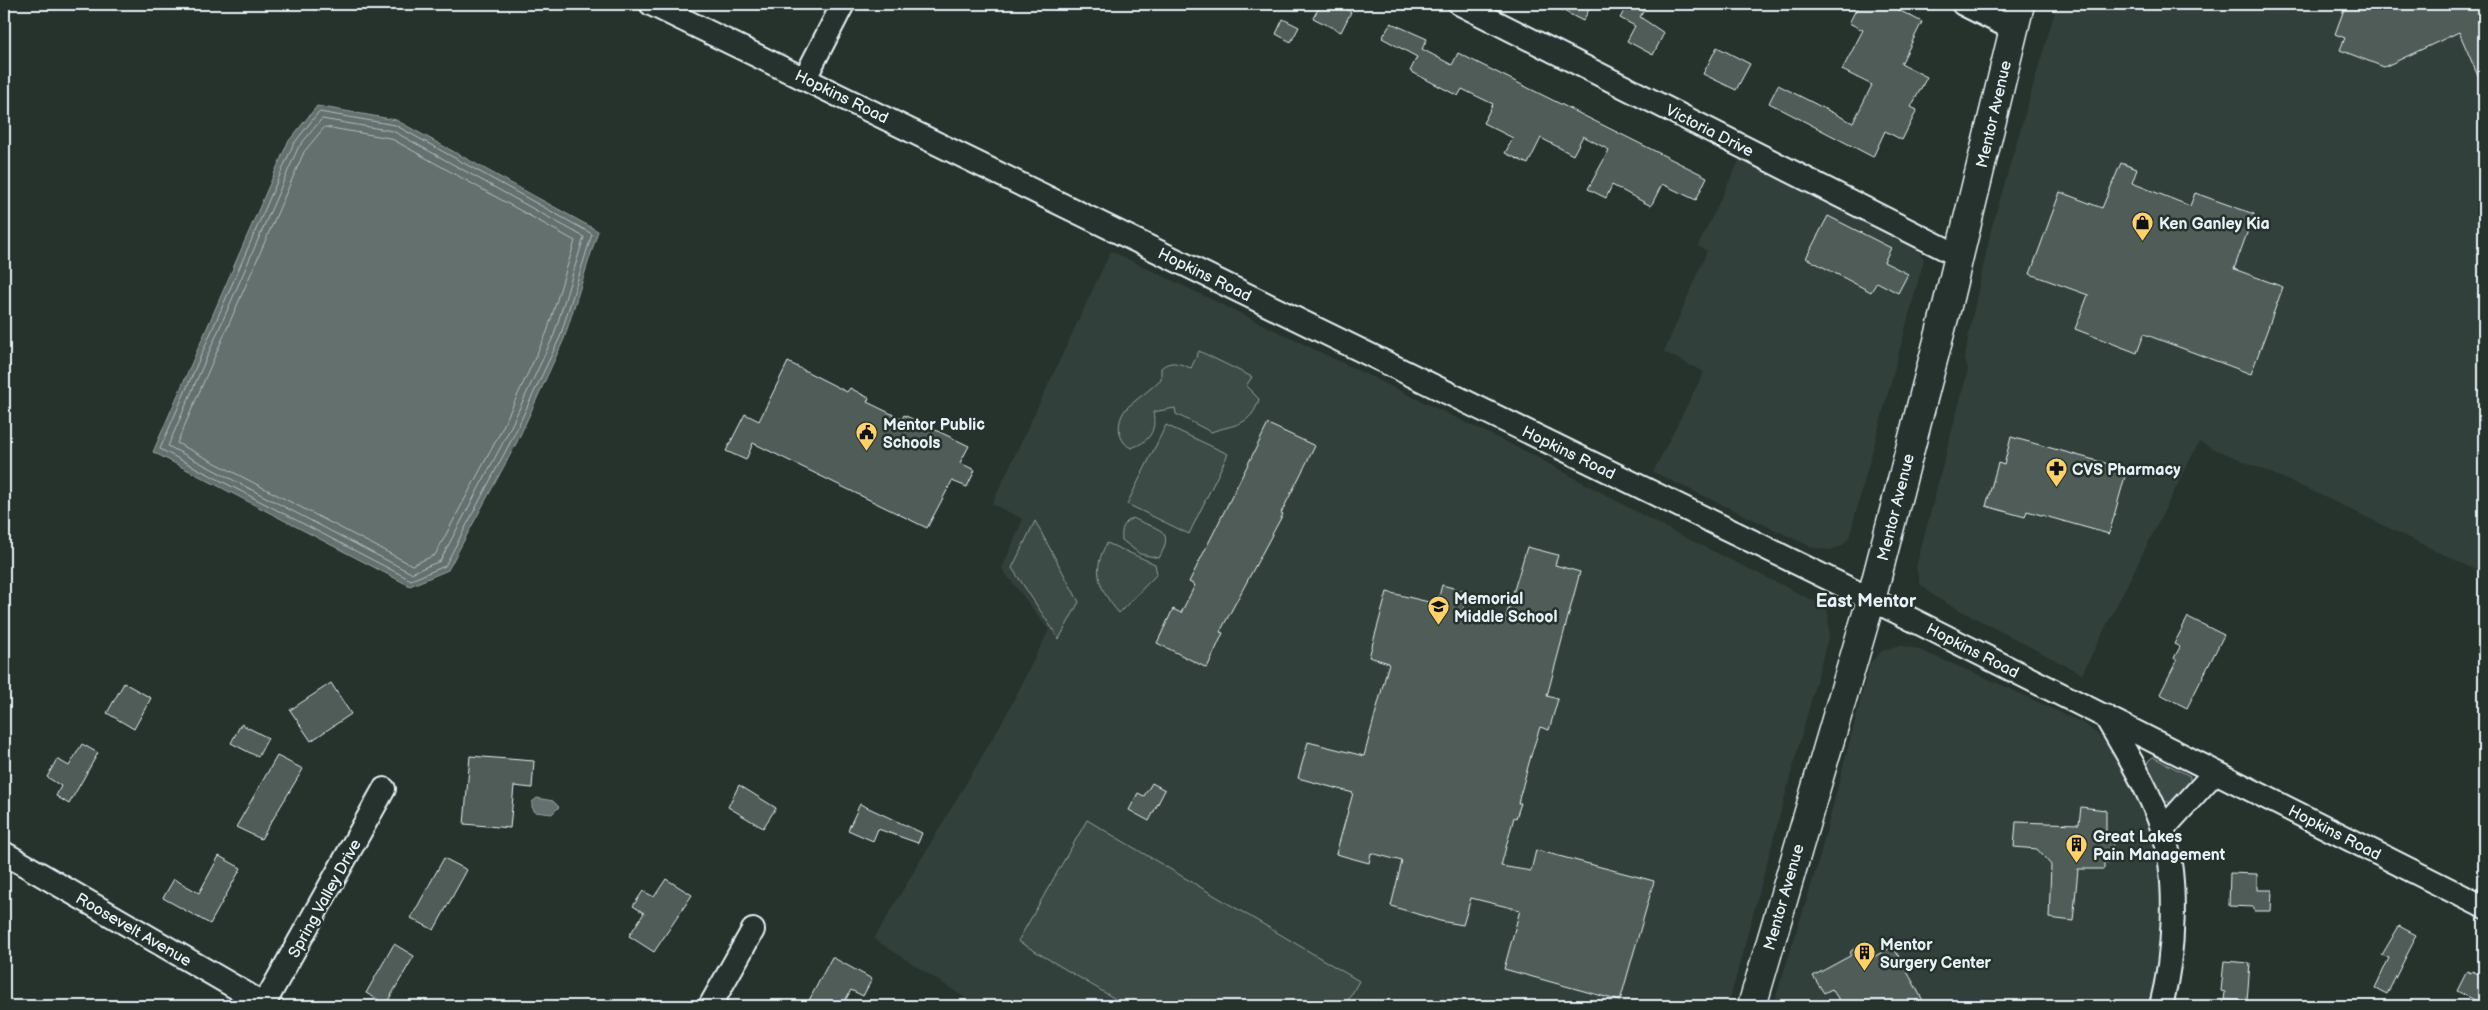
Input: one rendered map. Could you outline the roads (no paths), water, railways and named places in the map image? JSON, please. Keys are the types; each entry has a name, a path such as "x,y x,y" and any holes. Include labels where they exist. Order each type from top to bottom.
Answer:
{"main road":[{"name":"Mentor Avenue","path":"1752,1006 1871,600 1959,256 2017,16"}],"street":[{"name":"Hopkins Road","path":"651,4 1871,600 2484,907"},
{"path":"805,78 843,4"},
{"name":"Victoria Drive","path":"1460,4 1959,256"},
{"path":"1963,4 2017,16"},
{"path":"2105,716 2146,791 2163,829 2170,876 2172,910 2169,959 2161,1006"},
{"path":"2163,829 2215,772"},
{"name":"Spring Valley Drive","path":"264,1005 384,789"},
{"name":"Roosevelt Avenue","path":"4,853 264,1005"},
{"path":"710,1006 753,930"}],"water":[{"path":"317,106 396,120 598,231 564,339 517,442 448,570 410,586 153,452 288,142"},
{"path":"537,798 553,801 559,807 552,814 535,812 532,802"}],"place":[{"name":"Ken Ganley Kia","path":"2143,242"},
{"name":"Mentor Public Schools","path":"867,452"},
{"name":"CVS Pharmacy","path":"2056,488"},
{"name":"Memorial Middle School","path":"1438,626"},
{"name":"Great Lakes Pain Management","path":"2077,864"},
{"name":"Mentor Surgery Center","path":"1864,972"}],"district":[{"name":"East Mentor","path":"1866,601"}]}
